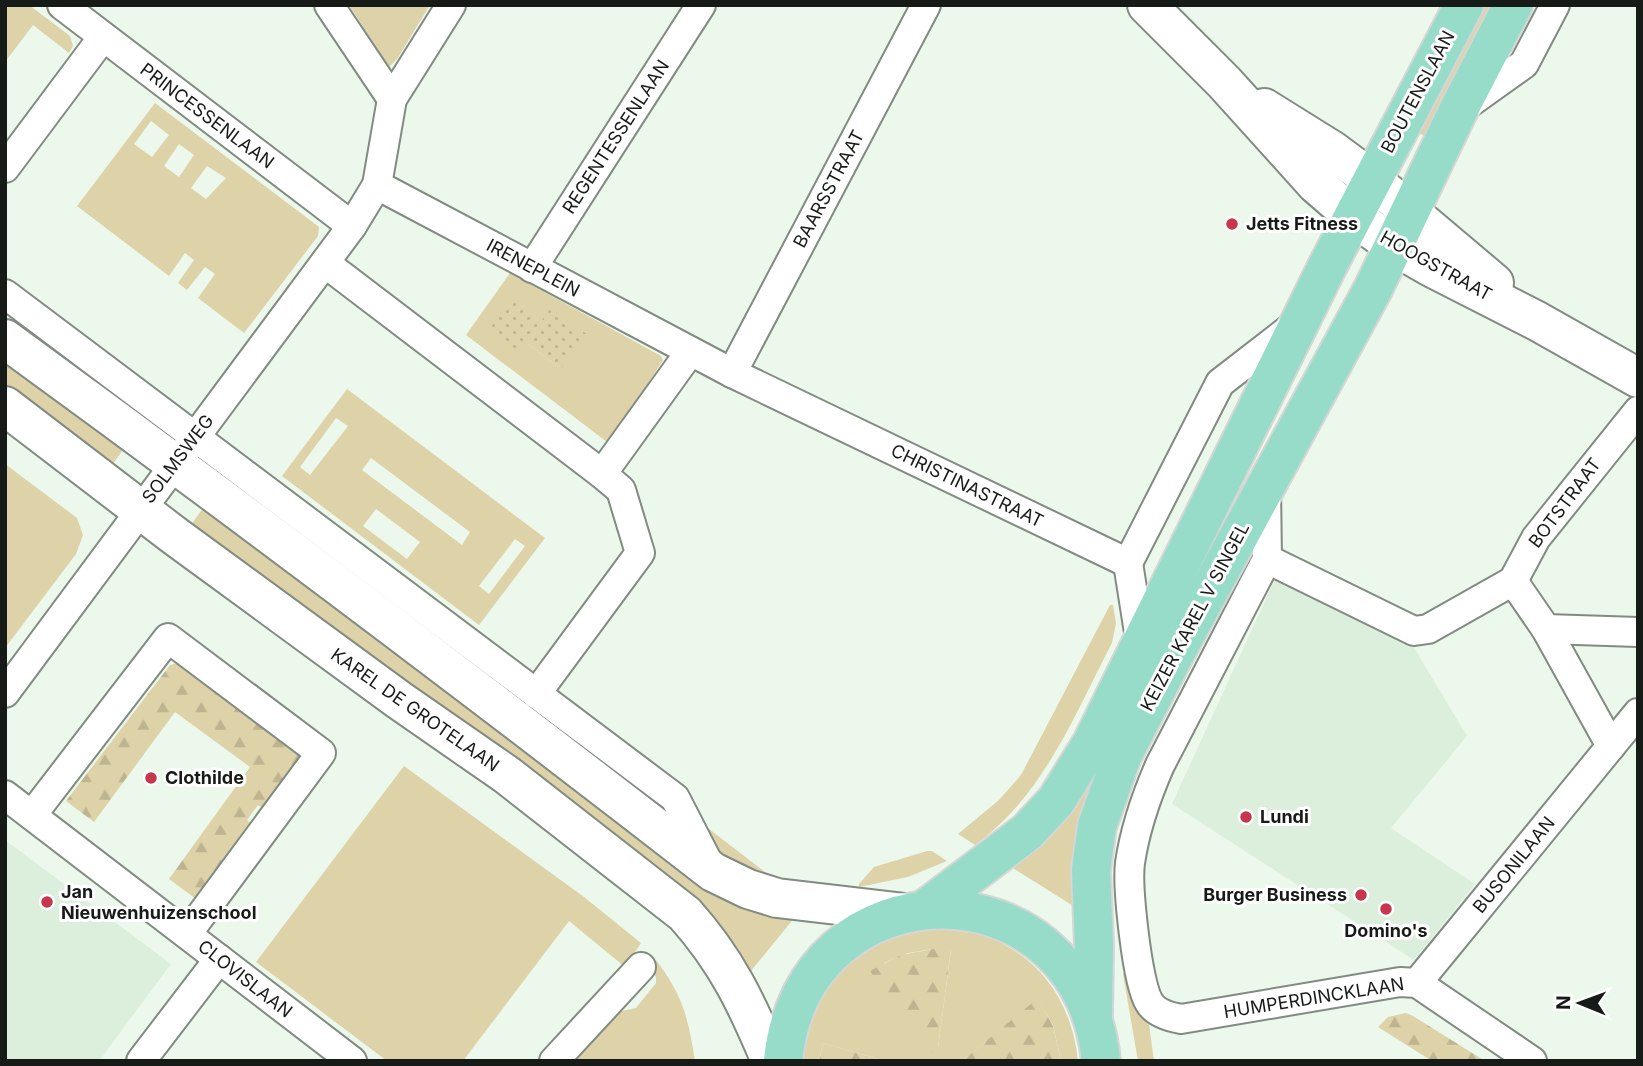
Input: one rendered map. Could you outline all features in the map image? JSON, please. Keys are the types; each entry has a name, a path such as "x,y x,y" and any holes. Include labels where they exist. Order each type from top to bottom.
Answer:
{"main road":[{"name":"HOOGSTRAAT","path":"1147,5 1224,82 1316,184 1392,245 1537,321 1638,378"},
{"name":"BOUTENSLAAN","path":"1372,180 1464,5"},
{"path":"1392,245 1513,5"},
{"name":"HOOGSTRAAT","path":"1224,82 1333,151 1372,180 1537,321"},
{"name":"KEIZER KAREL V SINGEL","path":"914,911 1027,832 1056,801 1092,743 1372,180"},
{"name":"KEIZER KAREL V SINGEL","path":"1099,1043 1091,870 1097,826 1122,756 1266,484 1369,298 1392,245"},
{"path":"5,339 185,449 488,698 713,872 748,889 777,898 914,911 949,909 980,913 1005,921 1030,934 1062,963 1085,996 1099,1043"},
{"name":"KAREL DE GROTELAAN","path":"5,406 175,536 399,700 508,775 685,914 710,942 735,982 771,1061"},
{"path":"783,1061 793,1010 820,966 853,936 869,926 914,911"}],"street":[{"name":"PRINCESSENLAAN","path":"62,5 352,226"},
{"path":"329,5 392,99"},
{"path":"352,226 377,185 392,99 451,5"},
{"name":"REGENTESSENLAAN","path":"532,268 701,5"},
{"path":"1458,111 1524,64 1555,5"},
{"name":"BAARSSTRAAT","path":"732,373 919,7"},
{"path":"5,169 103,37"},
{"name":"IRENEPLEIN","path":"377,185 732,373"},
{"name":"SOLMSWEG","path":"5,694 352,226"},
{"path":"325,263 621,490 640,553 536,694"},
{"path":"5,294 185,449 536,694 675,798 713,872"},
{"name":"KEIZER KAREL V SINGEL","path":"1128,563 1220,383 1301,320"},
{"path":"602,474 690,352"},
{"name":"CHRISTINASTRAAT","path":"732,373 1128,563"},
{"name":"BOTSTRAAT","path":"1513,580 1536,538 1638,411"},
{"path":"1122,756 1183,719 1267,559 1266,484"},
{"path":"1267,559 1414,631 1428,629 1513,580 1546,629 1611,746"},
{"path":"1128,563 1141,645"},
{"path":"1546,629 1638,632"},
{"path":"32,815 168,638 321,753 187,934"},
{"name":"BUSONILAAN","path":"1418,983 1638,713"},
{"name":"HUMPERDINCKLAAN","path":"1183,719 1146,799 1136,830 1130,872 1135,939 1150,1005 1158,1012 1181,1019 1400,982 1418,983 1532,1061"},
{"name":"CLOVISLAAN","path":"5,795 352,1061"},
{"path":"142,1061 219,958"},
{"path":"554,1061 641,967"}],"shaded area":[{"path":"1275,579 1413,646 1467,736 1391,828 1475,884 1414,960 1172,804"},
{"name":"Jan Nieuwenhuizenschool","path":"5,840 171,964 99,1061 5,1061"}],"green space":[{"path":"5,5 29,5 70,36 73,46 69,53 33,25 5,62"},
{"path":"349,5 430,5 397,59 389,67"},
{"path":"1484,5 1493,5 1429,139 1419,133"},
{"path":"155,103 319,227 318,236 244,333 198,298 215,274 205,267 187,290 178,283 194,260 185,253 169,276 77,206","holes":["151,121 169,135 152,157 134,144","179,144 194,155 179,177 164,166","207,166 226,178 206,199 191,188"]},
{"path":"510,273 661,356 663,360 607,442 466,335","holes":["551,309 561,369 528,344"]},
{"path":"512,299 542,320 550,309 587,334 561,369 528,344 520,352 489,329"},
{"path":"5,356 128,443 109,469 5,385"},
{"path":"347,389 545,538 479,625 282,476","holes":["336,418 348,426 310,475 300,467","371,458 470,532 462,545 362,470","376,509 420,542 407,559 363,526","515,539 525,546 489,594 479,586"]},
{"path":"5,464 77,518 83,535 76,554 5,648"},
{"path":"206,504 465,706 661,852 795,917 746,977 188,529"},
{"path":"1110,605 1113,605 1116,623 1112,643 1055,753 1020,803 975,845 958,834 999,800 1021,775"},
{"path":"188,660 302,745 303,760 267,811 258,805 247,820 255,827 200,902 169,879 250,767 175,712 94,822 66,801 170,665"},
{"path":"1101,743 1075,907 1008,865"},
{"path":"404,766 584,897 641,943 625,967 569,921 463,1061 387,1061 256,962"},
{"path":"700,822 770,876 765,879 714,853"},
{"path":"932,851 947,861 908,877 859,887 874,867"},
{"path":"937,928 986,936 1010,948 1038,970 1058,996 1071,1027 1078,1061 1061,1061 1053,1025 1038,999 962,1061 885,1061 823,1043 819,1061 802,1061 815,1008 844,967 887,939","holes":["933,949 951,950 938,1048 884,963 908,953"]},
{"path":"933,949 951,949 938,1048 932,1053 927,1050 870,971 901,955"},
{"path":"656,960 673,985 683,1008 695,1061 567,1061 612,1013 636,1008 656,983 656,977 649,967"},
{"path":"1126,972 1138,1010 1149,1024 1154,1061 1138,1061 1123,974"},
{"path":"1038,998 1053,1026 1061,1061 962,1061"},
{"path":"1406,1013 1485,1061 1432,1061 1378,1027 1388,1017"},
{"path":"823,1043 885,1061 819,1061"}],"place":[{"name":"Jetts Fitness","path":"1232,224"},
{"name":"Clothilde","path":"151,778"},
{"name":"Lundi","path":"1246,817"},
{"name":"Burger Business","path":"1361,895"},
{"name":"Jan Nieuwenhuizenschool","path":"47,902"},
{"name":"Domino's","path":"1386,909"}]}
